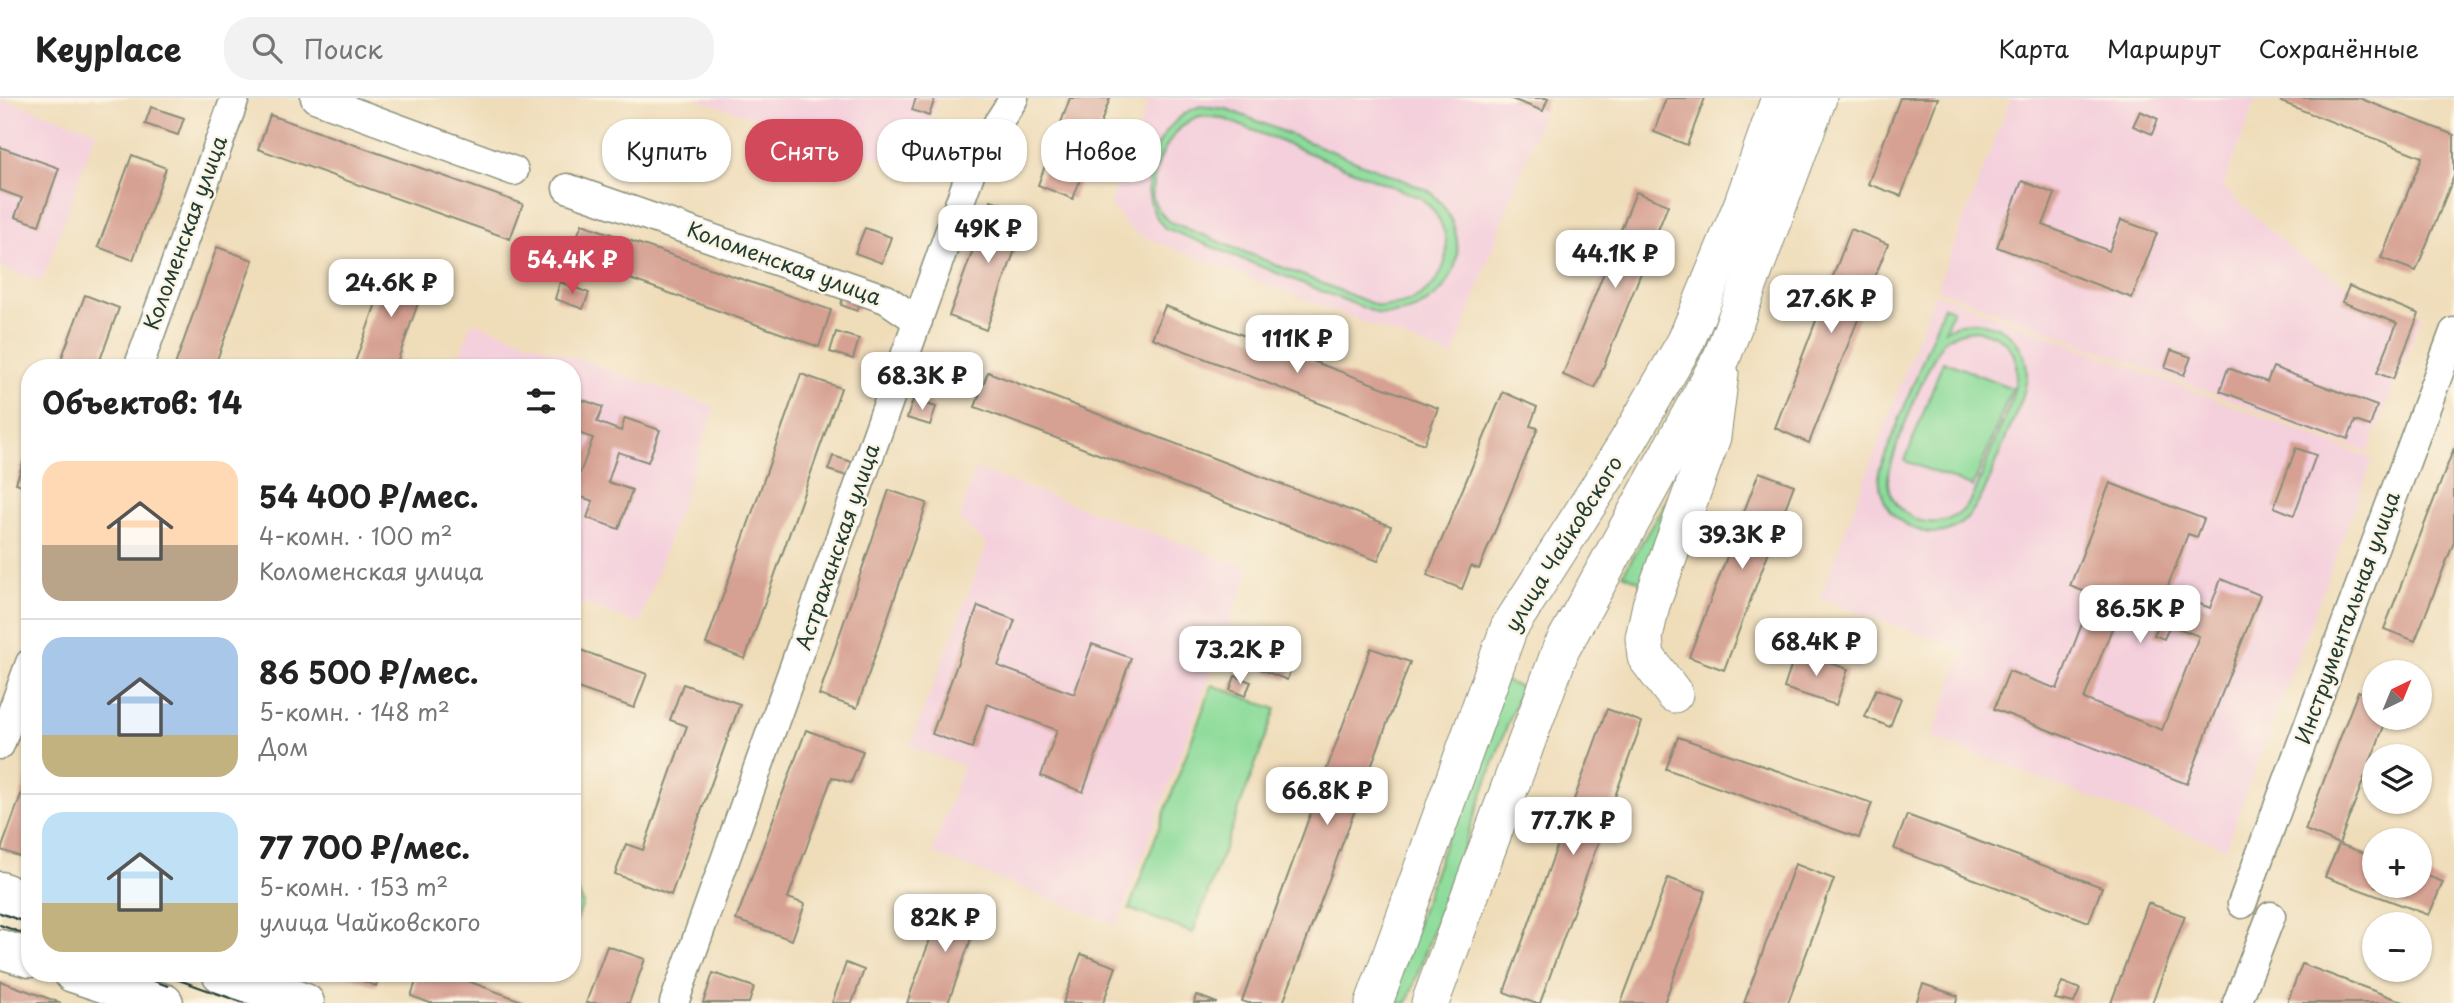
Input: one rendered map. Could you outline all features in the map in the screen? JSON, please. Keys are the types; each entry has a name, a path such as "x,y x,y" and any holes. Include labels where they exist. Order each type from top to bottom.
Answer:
{"highway":[{"path":"0,891 21,899"},
{"path":"0,948 21,955"},
{"path":"101,982 164,1003"},
{"path":"246,982 305,1003"}],"main road":[{"name":"улица Чайковского","path":"1374,1003 1509,628 1627,443 1686,341 1743,203 1780,98"},
{"name":"улица Чайковского","path":"1430,1003 1562,649 1722,357 1818,98"},
{"path":"1674,694 1646,657 1644,638 1651,605 1712,437 1722,357"},
{"path":"1509,628 1562,649"}],"street":[{"name":"Коломенская улица","path":"141,359 235,98"},
{"path":"315,98 514,171"},
{"name":"Астраханская улица","path":"674,1003 976,157 1014,98"},
{"name":"Коломенская улица","path":"567,188 886,299 918,321"},
{"name":"Инструментальная улица","path":"2242,904 2443,398 2454,331"},
{"path":"0,745 21,688"},
{"path":"2237,1003 2271,916"}],"shaded area":[{"path":"0,98 96,131 42,282 0,267"},
{"path":"694,98 938,98 930,119 877,119 877,158 863,153 863,119 758,119"},
{"path":"1150,98 1548,98 1453,357 1144,237 1130,229 1110,204 1118,182 1161,182 1161,119 1142,119"},
{"path":"2011,98 2257,98 2223,187 2295,253 2349,286 2422,316 2368,452 1937,289"},
{"path":"1935,293 2373,459 2225,848 1932,738 1964,650 1820,598"},
{"path":"472,322 578,359 459,359"},
{"path":"581,360 715,407 639,624 581,603"},
{"path":"975,469 1250,568 1117,925 932,853 963,766 910,746 987,545 959,520"}],"green space":[{"path":"1201,106 1227,109 1428,190 1445,209 1455,230 1457,251 1453,272 1442,289 1426,303 1405,312 1379,314 1165,228 1154,213 1149,196 1149,182 1154,182 1155,204 1168,221 1378,306 1401,304 1419,296 1433,284 1443,269 1447,251 1445,233 1436,215 1421,198 1222,118 1200,116 1190,120 1172,138 1161,158 1161,140 1185,114"},
{"path":"1944,306 1953,309 1945,330 1958,324 1986,323 2010,335 2025,357 2025,389 1984,492 1961,523 1946,531 1928,533 1907,525 1894,515 1885,502 1879,471","holes":["1975,330 1997,337 2010,348 2016,362 2016,379 2012,397 1975,492 1961,512 1941,522 1913,518 1903,511 1890,492 1889,472 1930,365 1945,340 1959,333"]},
{"path":"1943,361 2012,388 1973,487 1905,461"},
{"path":"1685,469 1648,585 1623,574"},
{"path":"1501,680 1521,687 1407,1003 1390,1003"},
{"path":"1212,685 1276,709 1193,933 1129,909"}],"building":[{"path":"916,98 935,98 929,116 912,110"},
{"path":"1070,98 1110,98 1102,119 1062,119"},
{"path":"1509,98 1548,98 1543,111"},
{"path":"1666,98 1705,98 1687,145 1654,132"},
{"path":"1900,98 1938,98 1901,196 1868,184"},
{"path":"2282,98 2359,98 2454,135 2454,176 2416,271 2381,258 2422,157 2281,102"},
{"path":"151,107 184,118 178,135 145,124"},
{"path":"2140,111 2158,119 2152,134 2133,126"},
{"path":"270,115 523,204 510,239 258,149"},
{"path":"0,147 59,168 39,225 15,217 22,198 0,190"},
{"path":"132,155 166,168 133,260 98,247"},
{"path":"1041,177 1041,182 1079,182 1073,199 1038,185"},
{"path":"2022,181 2055,194 2043,225 2109,251 2121,220 2157,233 2132,298 1997,247"},
{"path":"1636,192 1668,205 1595,388 1563,375"},
{"path":"991,200 1028,214 986,330 949,316"},
{"path":"582,224 831,310 819,347 569,257"},
{"path":"865,228 891,237 882,263 855,253"},
{"path":"1851,229 1888,244 1809,443 1775,428"},
{"path":"217,247 253,260 217,359 177,359"},
{"path":"390,264 427,278 398,359 356,359"},
{"path":"560,282 589,293 583,309 555,299"},
{"path":"2349,286 2419,314 2393,379 2377,373 2397,323 2342,302"},
{"path":"844,294 861,300 857,311 841,305"},
{"path":"85,295 119,308 100,359 61,359"},
{"path":"1165,306 1438,408 1424,444 1152,338"},
{"path":"836,332 859,339 853,359 830,352"},
{"path":"2171,350 2191,357 2184,375 2165,368"},
{"path":"2273,367 2377,406 2370,426 2355,421 2348,439 2220,391 2228,368 2267,382"},
{"path":"988,372 1391,526 1378,561 975,407"},
{"path":"801,374 841,388 745,659 706,644"},
{"path":"1503,392 1537,407 1530,426 1538,428 1479,569 1471,566 1462,589 1427,575"},
{"path":"581,399 603,407 597,422 621,431 625,418 660,430 648,462 618,452 608,482 632,490 619,529 587,518 593,501 581,497 581,470 593,438 581,434"},
{"path":"913,400 936,407 930,425 907,418"},
{"path":"2296,448 2316,455 2294,515 2274,507"},
{"path":"2454,448 2454,542 2415,641 2384,629"},
{"path":"833,456 852,462 847,476 828,470"},
{"path":"21,469 21,485 16,483"},
{"path":"1759,472 1794,485 1724,670 1689,657"},
{"path":"2110,483 2204,519 2197,537 2188,534 2166,591 2210,608 2221,579 2260,595 2187,784 1994,709 2009,671 2057,689 2093,595 2070,586","holes":["2121,606 2160,622 2154,635 2164,639 2170,625 2199,636 2162,730 2084,699"]},
{"path":"889,490 927,503 857,708 819,695"},
{"path":"978,606 1015,620 998,666 1074,694 1092,644 1131,658 1083,792 1041,776 1057,730 987,704 972,748 932,734"},
{"path":"1371,648 1410,662 1283,1003 1242,1001"},
{"path":"581,650 647,674 634,708 581,689"},
{"path":"1796,651 1848,669 1836,705 1784,688"},
{"path":"1266,653 1293,663 1287,680 1260,669"},
{"path":"1235,676 1251,682 1245,696 1230,690"},
{"path":"683,684 740,704 671,895 615,874 626,844 643,850 687,726 670,720"},
{"path":"1876,689 1901,698 1890,727 1865,717"},
{"path":"2358,691 2362,693 2362,730 2382,730 2377,744 2362,744 2362,784 2339,844 2305,830"},
{"path":"1607,709 1642,722 1540,1003 1534,1003 1504,992"},
{"path":"806,730 863,751 851,783 832,777 788,898 805,904 792,940 736,920"},
{"path":"1678,737 1872,803 1859,838 1666,769"},
{"path":"21,795 21,857 1,850"},
{"path":"1907,815 2102,887 2089,922 1894,849"},
{"path":"2339,844 2362,852 2362,891 2325,877"},
{"path":"1795,864 1834,879 1788,1003 1744,1003"},
{"path":"1668,878 1706,891 1664,1003 1621,1003"},
{"path":"2432,878 2443,882 2430,912 2421,912 2382,898 2432,898"},
{"path":"945,898 981,911 948,1003 907,1003"},
{"path":"2148,903 2185,916 2152,1003 2111,1003"},
{"path":"607,946 645,959 629,1003 586,1003"},
{"path":"1081,954 1116,967 1103,1003 1063,1003"},
{"path":"846,963 864,970 852,1003 832,1003"},
{"path":"2302,964 2406,1003 2287,1003"},
{"path":"713,973 754,987 749,1003 703,1003"},
{"path":"0,981 61,1003 0,1003"},
{"path":"416,982 470,982 527,1003 430,1003 411,996"},
{"path":"2062,982 2080,989 2074,1003 2055,999"},
{"path":"1923,984 1958,996 1956,1003 1916,1003"},
{"path":"1196,995 1217,1003 1194,1003"}],"tram line":[{"path":"0,913 21,921"},
{"path":"0,925 21,933"},
{"path":"157,982 168,986"},
{"path":"184,982 244,1003"}]}
